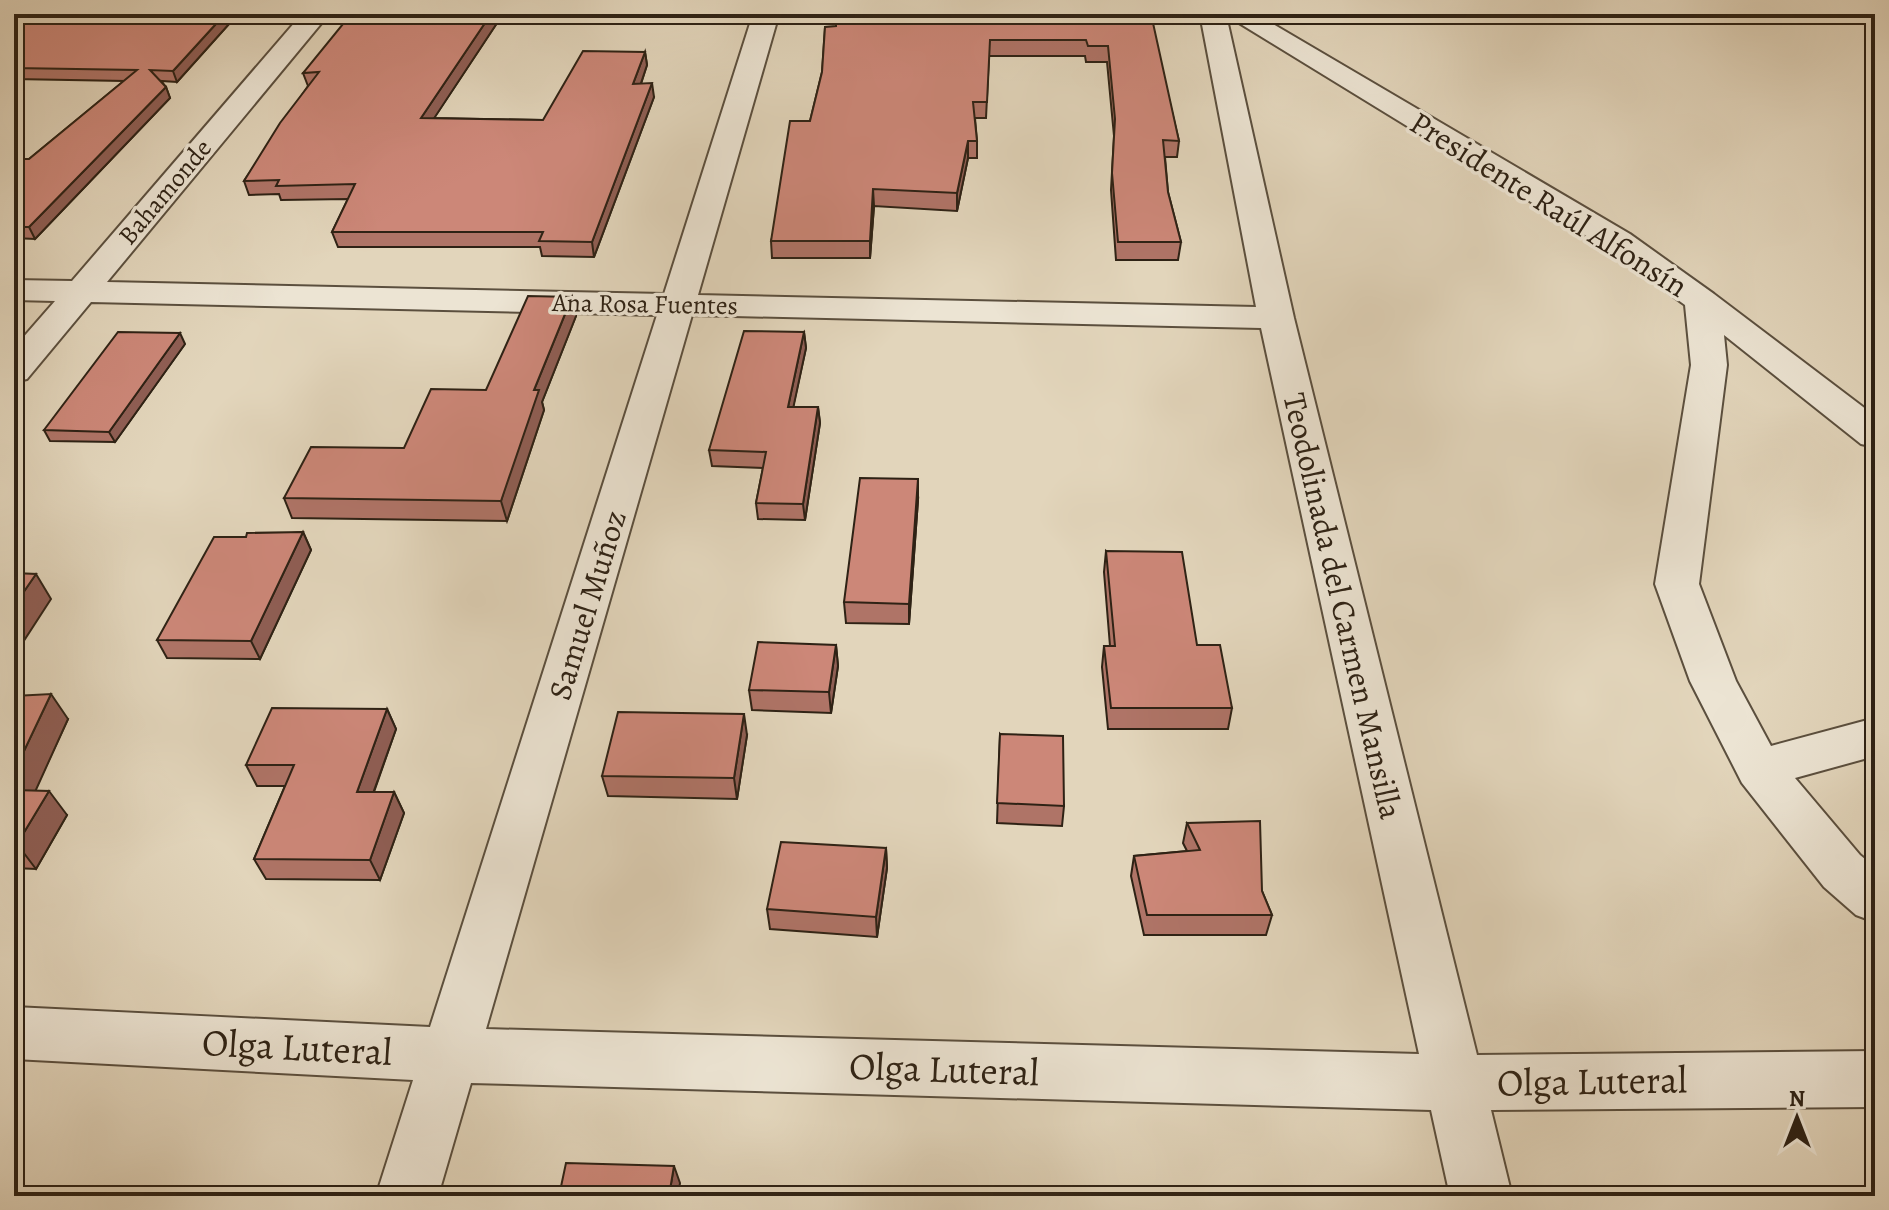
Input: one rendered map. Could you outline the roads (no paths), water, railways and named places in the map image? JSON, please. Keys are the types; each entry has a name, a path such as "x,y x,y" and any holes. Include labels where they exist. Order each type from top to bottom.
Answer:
{"street":[{"name":"Bahamonde","path":"14,371 316,14"},
{"name":"Samuel Muñoz","path":"407,1196 766,14"},
{"name":"Teodolinada del Carmen Mansilla","path":"1213,14 1276,318 1481,1196"},
{"name":"Presidente Raúl Alfonsín","path":"1238,14 1618,241 1702,301 1709,365 1677,584 1713,681 1759,769 1842,871 1875,899"},
{"name":"Ana Rosa Fuentes","path":"14,290 1276,318"},
{"path":"1702,301 1875,435"},
{"path":"1759,769 1875,737"},
{"name":"Olga Luteral","path":"14,1033 452,1055 1454,1083 1875,1079"}]}
